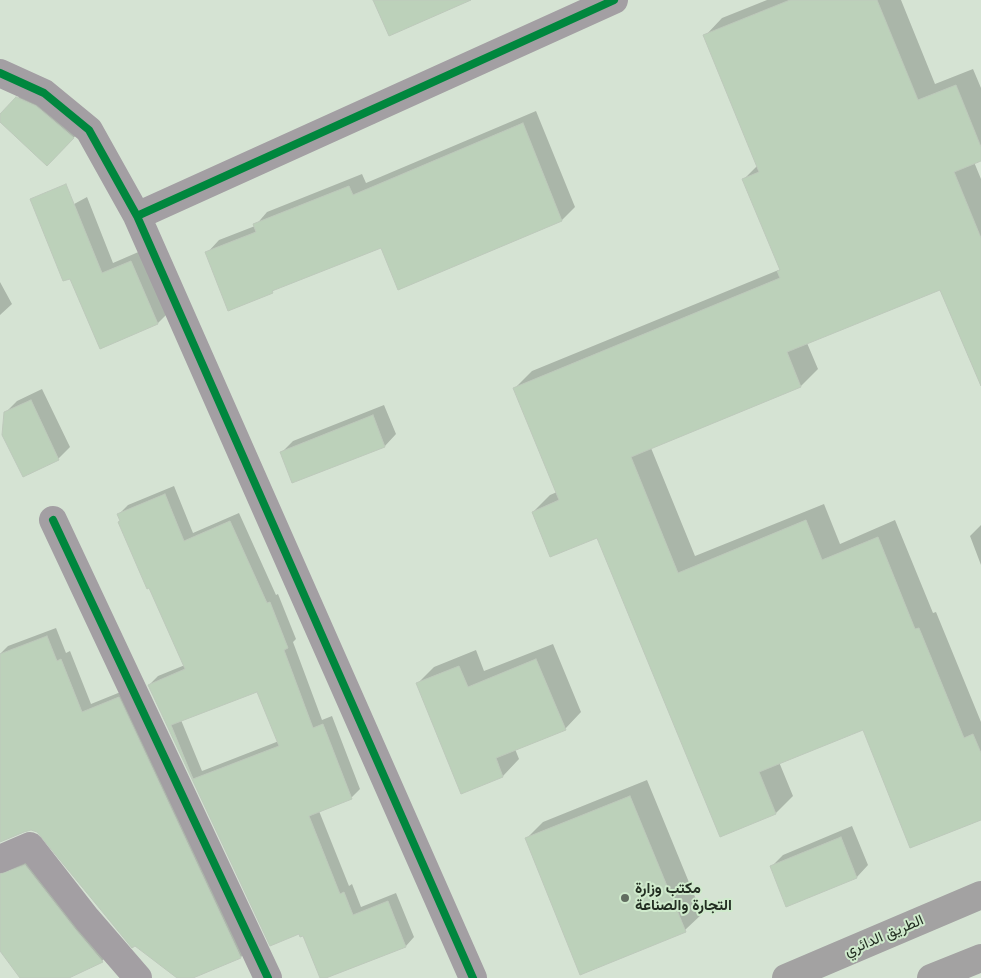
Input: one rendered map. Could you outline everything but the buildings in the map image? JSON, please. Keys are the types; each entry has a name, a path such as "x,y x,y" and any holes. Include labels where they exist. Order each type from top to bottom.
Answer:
{"main road":[{"name":"الطريق الدائري","path":"786,978 981,894"},
{"path":"931,978 981,958"}],"street":[{"path":"137,216 614,0"},
{"path":"0,73 44,93 88,130 137,216 473,978"},
{"path":"53,520 268,978"},
{"path":"0,859 30,846 87,919 138,978"}],"cycle path":[{"path":"137,216 614,0"},
{"path":"0,73 44,93 89,130 137,216 473,978"},
{"path":"53,520 268,978"}],"place":[{"name":"مكتب وزارة التجارة والصناعة","path":"625,898"}]}
